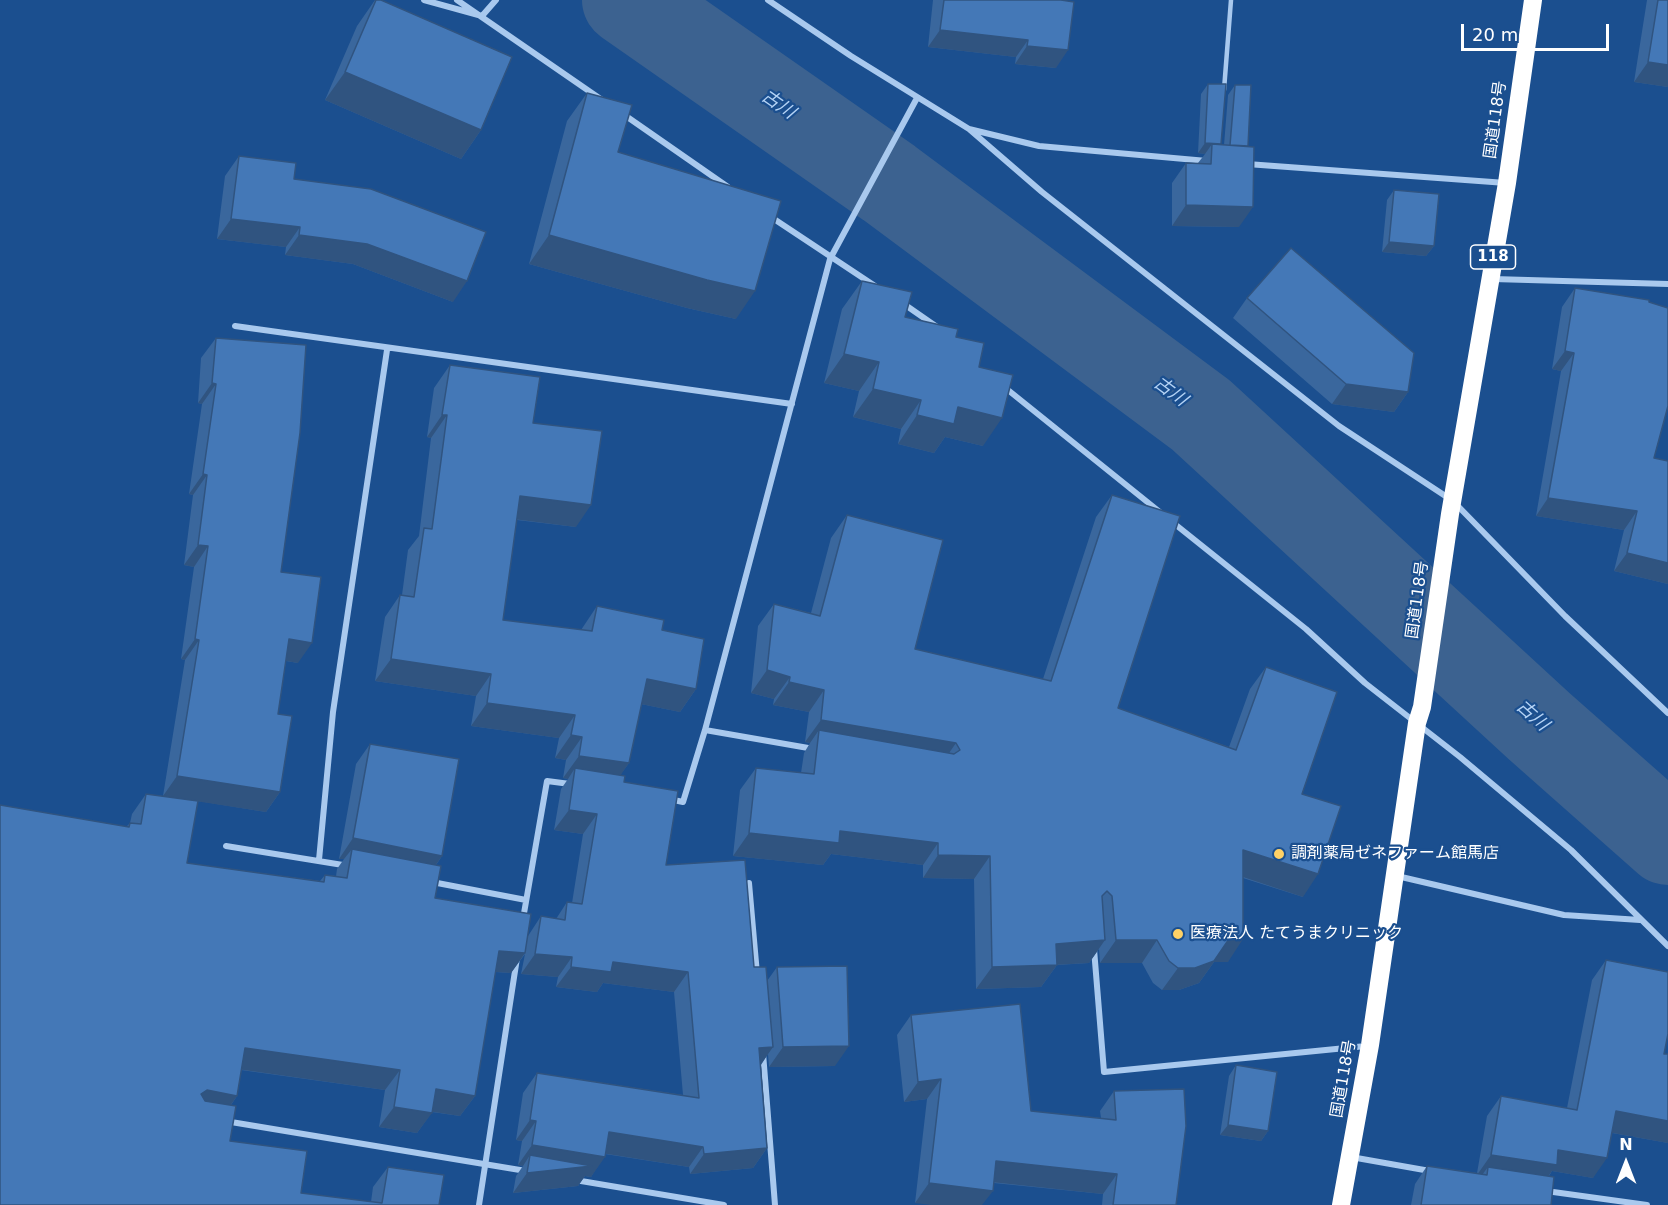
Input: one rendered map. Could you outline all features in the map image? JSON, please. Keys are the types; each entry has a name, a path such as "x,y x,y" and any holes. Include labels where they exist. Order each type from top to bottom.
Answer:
{"highway":[{"name":"国道118号","path":"1341,1205 1370,1045 1451,507 1507,183 1533,0"}],"street":[{"path":"424,0 482,16"},
{"path":"457,0 608,103"},
{"path":"482,16 496,0"},
{"path":"768,0 917,98 969,129 1042,192 1339,426 1451,507 1668,713"},
{"path":"660,798 683,802 705,730 830,259 917,98"},
{"path":"618,110 734,191"},
{"path":"969,129 1039,146 1218,162"},
{"path":"1234,163 1507,183"},
{"path":"763,211 830,259 878,288"},
{"path":"1489,278 1668,284"},
{"path":"896,299 925,316 942,332"},
{"path":"235,326 387,350 792,404"},
{"path":"319,860 333,712 387,350"},
{"path":"995,379 1306,629 1365,683 1420,715 1571,850 1668,946"},
{"path":"705,730 822,750"},
{"path":"523,923 547,781 581,786"},
{"path":"226,846 353,867"},
{"path":"1395,875 1564,915 1640,920"},
{"path":"422,880 526,900"},
{"path":"749,882 757,978"},
{"path":"1093,942 1104,1072 1370,1045"},
{"path":"479,1205 519,946"},
{"path":"763,1050 775,1205"},
{"path":"216,1119 531,1172"},
{"path":"1350,1157 1440,1173"},
{"path":"565,1178 724,1205"},
{"path":"1533,1189 1647,1205"}],"lane":[{"path":"1224,93 1231,0"}],"building":[{"path":"376,0 381,0 512,57 481,130 345,72"},
{"path":"944,0 1074,2 1068,50 1027,46 1028,40 940,30"},
{"path":"1658,0 1668,0 1668,65 1648,62"},
{"path":"1208,84 1226,84 1221,144 1205,143"},
{"path":"1235,85 1251,85 1248,146 1230,145"},
{"path":"587,93 632,105 618,152 781,201 755,291 707,280 549,235"},
{"path":"1212,144 1254,147 1253,207 1186,205 1186,163 1211,164"},
{"path":"239,156 296,163 294,179 371,189 486,232 467,281 367,244 299,235 300,227 231,219"},
{"path":"1394,190 1439,194 1434,246 1389,242"},
{"path":"1291,248 1414,353 1408,392 1346,384 1247,298"},
{"path":"862,281 912,292 905,317 958,329 956,337 984,343 979,367 1013,375 1002,418 958,407 954,424 917,415 921,400 873,389 879,362 844,354"},
{"path":"1575,288 1649,300 1649,302 1668,308 1668,406 1654,458 1668,461 1668,563 1627,553 1637,511 1548,498 1574,353 1565,351"},
{"path":"216,338 306,345 300,433 281,572 321,577 312,643 289,639 278,714 292,716 280,792 177,776 199,640 195,639 208,546 198,545 207,475 203,474 216,384 212,383"},
{"path":"450,365 540,377 533,423 602,431 591,505 520,496 503,620 592,631 597,606 664,620 662,630 704,639 696,689 647,679 629,763 579,756 582,737 571,735 575,715 487,703 491,674 391,659 400,595 414,597 424,528 432,529 447,415 442,415"},
{"path":"1112,495 1180,516 1118,708 1236,750 1266,667 1337,692 1302,794 1341,806 1318,874 1243,850 1243,939 1229,939 1214,961 1195,968 1178,968 1169,961 1157,940 1116,940 1112,896 1107,891 1102,896 1105,940 1056,944 1057,965 992,967 990,856 938,855 938,843 840,831 839,843 749,833 756,768 814,774 819,730 954,754 960,750 956,743 821,720 824,690 789,682 790,677 767,670 774,604 820,616 847,515 943,540 915,649 1051,681"},
{"path":"370,744 459,759 442,856 353,838"},
{"path":"575,768 625,776 624,782 678,791 666,865 745,860 754,967 766,967 773,1047 759,1048 767,1148 704,1154 703,1147 609,1132 605,1157 532,1145 536,1121 530,1120 537,1073 699,1098 688,972 613,962 611,972 571,967 572,957 535,954 541,916 565,920 567,902 582,904 597,814 569,810"},
{"path":"146,794 198,801 187,863 324,882 325,875 347,878 352,849 441,866 435,898 531,914 525,953 499,951 475,1096 436,1089 432,1113 394,1107 400,1070 245,1048 237,1096 207,1090 201,1094 205,1101 236,1106 230,1141 307,1151 301,1193 382,1203 388,1167 444,1175 439,1205 0,1205 0,805 129,827 130,823 141,824"},
{"path":"1606,960 1668,972 1668,1034 1664,1054 1668,1054 1668,1121 1616,1111 1607,1158 1558,1150 1557,1165 1491,1155 1501,1096 1577,1110"},
{"path":"847,966 849,1046 783,1047 777,967"},
{"path":"1020,1004 1031,1111 1116,1120 1114,1091 1184,1089 1186,1126 1176,1205 1113,1205 1117,1174 996,1161 993,1191 929,1183 941,1079 918,1082 911,1015"},
{"path":"1236,1065 1277,1072 1268,1131 1228,1125"},
{"path":"530,1155 592,1166 527,1173"},
{"path":"1427,1166 1487,1175 1488,1167 1554,1177 1551,1205 1421,1205"}],"waterway":[{"name":"古川","path":"627,0 889,183 1201,415 1539,726 1668,840"}],"place":[{"name":"調剤薬局ゼネファーム館馬店","path":"1279,854"},
{"name":"医療法人 たてうまクリニック","path":"1178,934"}]}
